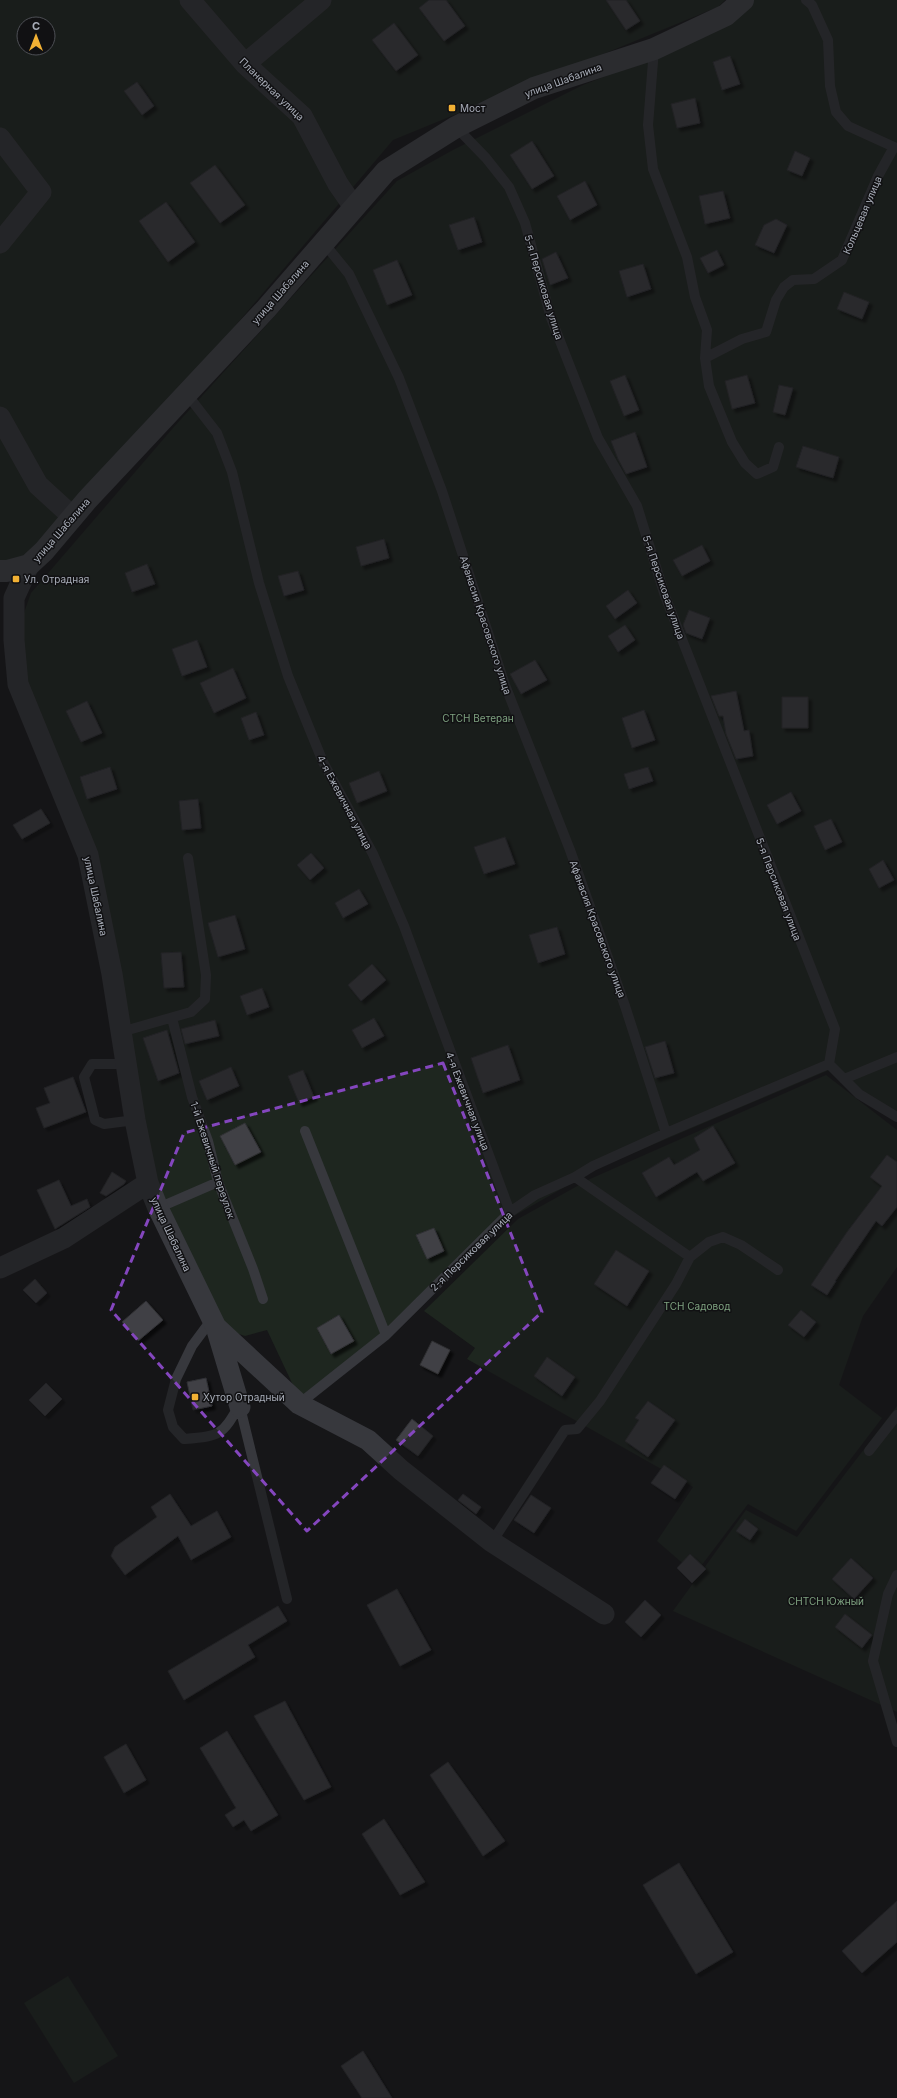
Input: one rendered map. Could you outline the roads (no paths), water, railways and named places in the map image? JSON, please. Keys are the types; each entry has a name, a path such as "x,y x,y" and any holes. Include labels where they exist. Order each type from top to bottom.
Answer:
{"main road":[{"name":"улица Шабалина","path":"37,558 186,393 266,309 386,171 456,127 534,88 654,49 726,15 743,0"},
{"path":"0,571 7,572 37,558"}],"street":[{"name":"Планерная улица","path":"190,0 245,64 302,116 338,184 354,207"},
{"path":"245,64 321,0"},
{"path":"0,138 41,192 0,243"},
{"path":"0,417 38,485 73,517"},
{"name":"улица Шабалина","path":"37,558 14,598 7,648 18,684 88,855 112,974 125,1064 148,1183 158,1208 214,1323 240,1405"},
{"path":"0,614 7,648"},
{"path":"0,1268 64,1238 148,1183"},
{"path":"214,1323 299,1404 368,1440 402,1470 492,1542 604,1614"}],"lane":[{"name":"Кольцевая улица","path":"705,358 742,339 766,332 776,300 784,287 793,280 814,278 842,260 878,176 895,144 848,126 836,112 830,86 828,40 812,5 806,0"},
{"path":"654,49 648,125 653,169 687,257 695,297 707,330 705,358 709,386 732,442 745,463 757,474 772,466 780,447"},
{"name":"5-я Персиковая улица","path":"456,127 486,158 509,187 525,222 551,318 598,438 637,506 665,596 835,1029 828,1064"},
{"name":"Афанасия Красовского улица","path":"323,242 350,274 399,378 442,491 505,685 570,850 625,1006 666,1133"},
{"name":"4-я Ежевичная улица","path":"186,393 217,433 232,472 258,583 288,676 323,762 373,854 404,926 510,1212"},
{"path":"121,1032 191,1012 205,999 206,975 188,858"},
{"name":"1-й Ежевичный переулок","path":"172,1018 192,1097 208,1141 218,1182 263,1298"},
{"path":"844,1079 897,1057"},
{"path":"125,1064 92,1064 84,1077 95,1120 104,1124 135,1120"},
{"path":"828,1064 859,1094 897,1117"},
{"name":"2-я Персиковая улица","path":"299,1404 386,1336 510,1212 535,1195 576,1176 593,1166 666,1133 828,1064"},
{"path":"305,1131 386,1336"},
{"path":"576,1176 690,1257"},
{"path":"158,1208 218,1182"},
{"path":"492,1542 565,1430 577,1429 600,1401 676,1284 690,1257 709,1242 723,1237 741,1244 778,1270"},
{"path":"214,1323 192,1346 176,1379 168,1410 173,1427 184,1439 210,1437 227,1428 240,1405"},
{"path":"240,1405 287,1599"},
{"path":"868,1451 897,1415"},
{"path":"897,1575 888,1594 872,1661 897,1742"}],"place":[{"name":"Мост","path":"452,108"},
{"name":"Ул. Отрадная","path":"16,579"},
{"name":"Хутор Отрадный","path":"195,1397"}],"park label":[{"name":"СТСН Ветеран","path":"478,718"},
{"name":"ТСН Садовод","path":"697,1306"},
{"name":"СНТСН Южный","path":"826,1601"}]}
